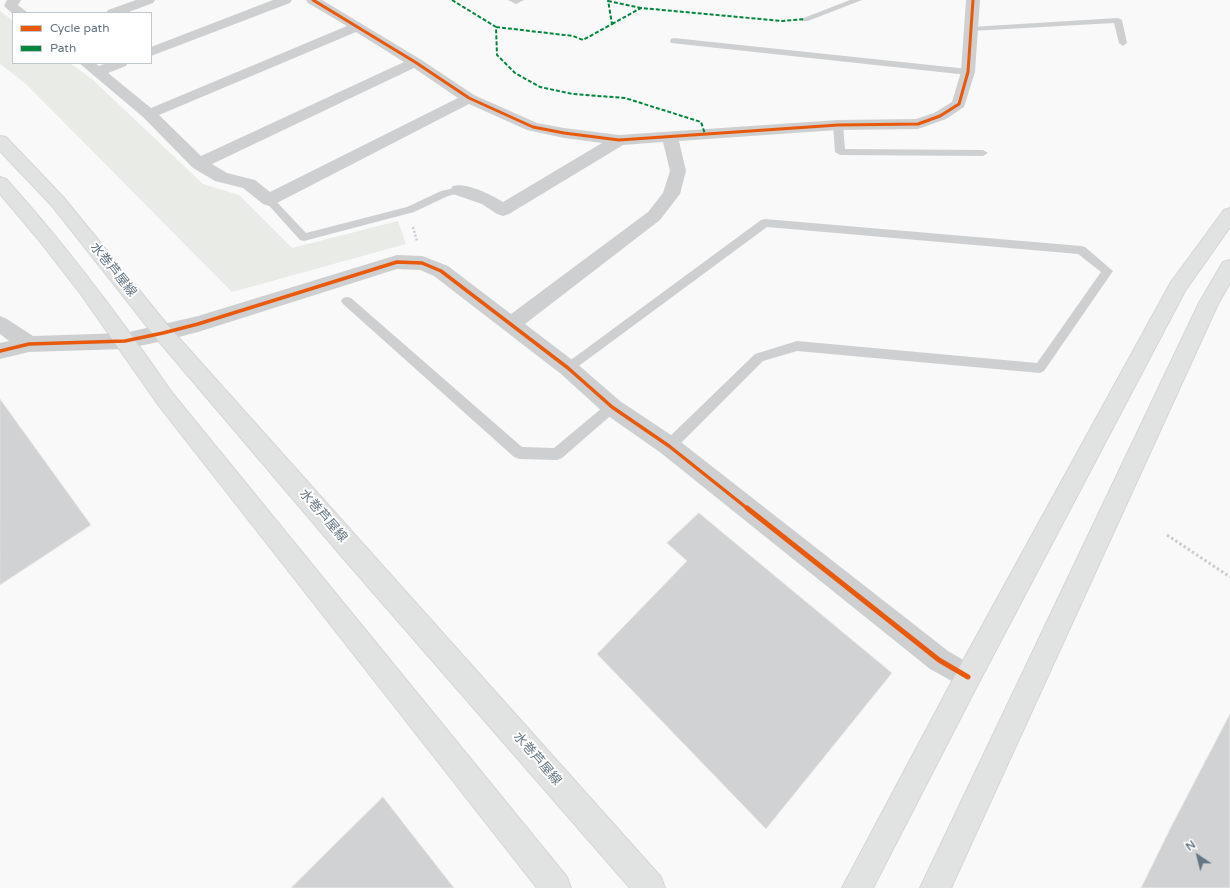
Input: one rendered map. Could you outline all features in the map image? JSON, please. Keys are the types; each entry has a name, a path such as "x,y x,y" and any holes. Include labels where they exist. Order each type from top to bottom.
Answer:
{"main road":[{"name":"水巻芦屋線","path":"0,141 58,202 163,333 357,556 650,888"},
{"path":"0,183 29,214 125,341 171,406 556,888"},
{"path":"857,888 968,677 1178,287 1230,214"},
{"path":"935,888 1209,303 1230,267"}],"street":[{"path":"14,0 11,6 20,12"},
{"path":"116,12 148,0"},
{"path":"152,52 285,0"},
{"path":"313,0 415,62 470,98 502,114 533,127 564,133 620,140 838,124 918,124 940,116 958,104 968,72 973,0"},
{"path":"149,114 357,27"},
{"path":"199,164 415,62"},
{"path":"92,68 116,64"},
{"path":"92,68 149,114 199,164 221,178 249,184 269,200 470,98"},
{"path":"511,324 654,216 671,194 678,171 670,136"},
{"path":"459,190 488,200 503,210 620,140"},
{"path":"0,351 29,344 125,341 163,333 206,321 397,262 422,264 441,271 568,368 612,407 668,446 939,660 968,677"},
{"path":"0,324 29,344"}],"lane":[{"path":"512,0 516,2 520,0"},
{"path":"805,19 858,0"},
{"path":"971,29 1118,20 1123,43"},
{"path":"674,41 968,72"},
{"path":"838,124 840,152 983,153"},
{"path":"269,200 304,237 410,210 445,193 459,190"},
{"path":"568,368 765,223 1081,250 1107,271 1040,368 796,346 759,357 668,446"},
{"path":"347,301 519,453 558,454 612,407"}],"path":[{"path":"410,210 422,264"},
{"path":"1167,535 1230,577"}],"shaded area":[{"path":"0,11 12,20 12,64 71,64 93,80 203,184 239,195 292,248 398,221 406,244 232,292 25,83 0,64"}],"building":[{"path":"0,399 91,525 0,585"},
{"path":"699,513 892,673 766,829 597,654 687,561 667,543"},
{"path":"1230,714 1230,888 1141,888 1172,825"},
{"path":"383,797 454,888 291,888"}],"marked path":[{"path":"452,0 496,27 497,55 515,73 540,87 573,94 625,98 701,122 705,134"},
{"path":"496,27 573,36 583,40 612,24 608,0"},
{"path":"608,1 641,8"},
{"path":"612,24 641,8 782,21 805,19"}],"cycle path":[{"path":"313,0 415,62 469,98 502,114 533,127 564,133 619,140 838,125 918,124 940,116 959,104 968,72 973,0"},
{"path":"0,351 29,344 125,341 198,324 397,262 422,263 441,271 568,368 612,407 669,446 939,660 968,677"}]}
